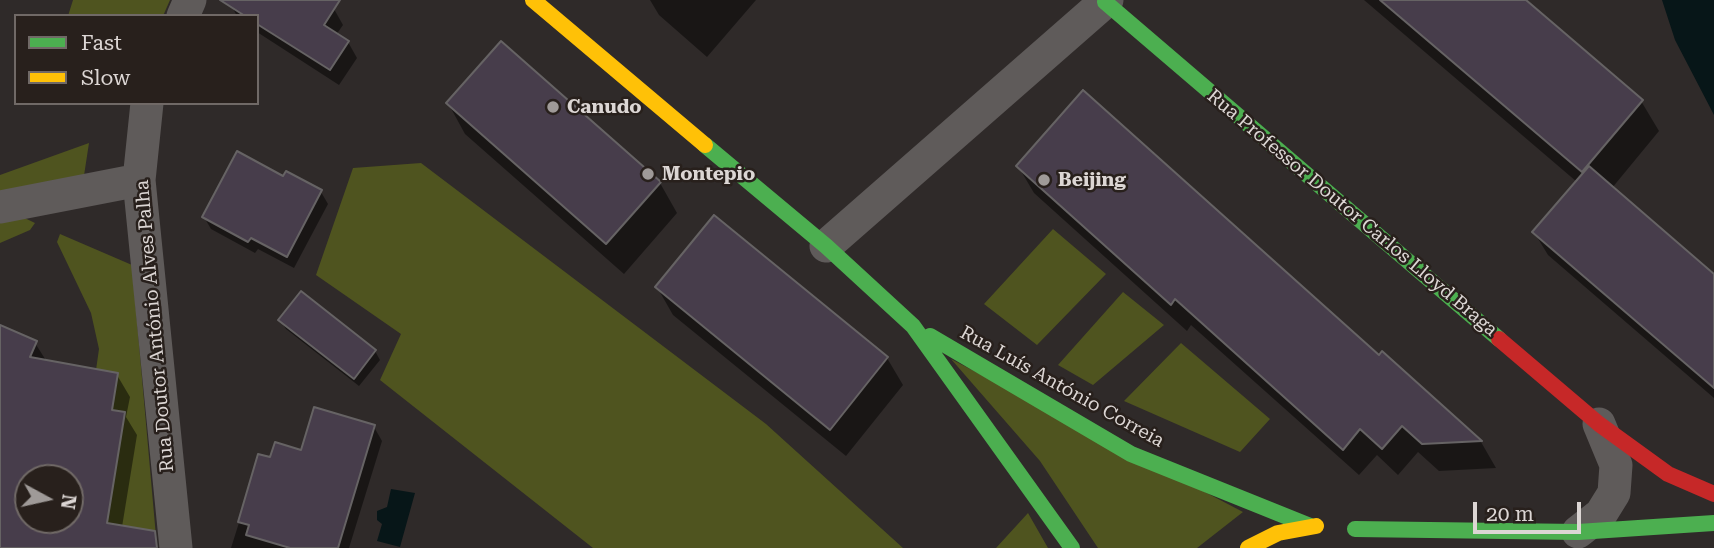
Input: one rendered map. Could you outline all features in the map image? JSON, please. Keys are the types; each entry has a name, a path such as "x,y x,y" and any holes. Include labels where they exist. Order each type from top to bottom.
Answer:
{"street":[{"name":"Rua Luís António Correia","path":"533,0 827,246 913,326 1014,388 1132,454 1310,526"},
{"name":"Rua Professor Doutor Carlos Lloyd Braga","path":"827,246 1106,1 1599,424 1668,474 1714,494"},
{"name":"Rua Doutor António Alves Palha","path":"147,105 139,180 176,548"},
{"path":"0,208 139,180"},
{"name":"Rua Luís António Correia","path":"913,326 1072,548"},
{"name":"Rua Professor Doutor Carlos Lloyd Braga","path":"1578,532 1601,513 1614,493 1616,465 1599,424"},
{"path":"1248,548 1278,533 1310,526 1578,532 1714,523"},
{"path":"1355,528 1401,548"}],"green space":[{"path":"73,0 170,0 164,14 69,14"},
{"path":"89,143 83,182 0,199 0,175"},
{"path":"421,163 766,424 903,548 593,548 380,380 401,334 316,275 353,168"},
{"path":"8,210 35,223 30,230 0,243 0,211"},
{"path":"1053,229 1106,274 1037,345 984,304"},
{"path":"60,234 132,265 157,548 136,548 139,528 107,523 125,413 112,410 118,374 96,370 99,349 91,313 57,242"},
{"path":"1123,292 1164,325 1093,385 1058,365"},
{"path":"1181,343 1270,419 1240,452 1124,401"},
{"path":"951,359 1243,512 1197,548 1098,548 1040,461"},
{"path":"1028,513 1048,548 996,548"}],"shaded area":[{"path":"1662,0 1714,0 1714,115 1675,40"},
{"path":"391,489 415,493 400,547 377,541 382,524 377,520 377,511 387,507"}],"building":[{"path":"220,0 340,0 324,25 349,41 330,70 259,25 259,14 242,14"},
{"path":"1380,0 1526,0 1643,100 1582,172"},
{"path":"501,41 661,182 606,244 446,103"},
{"path":"1083,90 1379,355 1382,351 1482,441 1422,444 1402,426 1382,449 1360,429 1343,450 1175,299 1171,305 1016,166"},
{"path":"237,151 283,176 286,171 322,190 287,257 251,238 248,242 202,217"},
{"path":"1589,166 1714,274 1714,388 1532,232"},
{"path":"714,215 888,357 830,430 655,287"},
{"path":"301,291 376,350 354,379 278,320"},
{"path":"0,325 37,341 30,357 118,373 112,410 125,412 107,523 155,531 157,548 0,548"},
{"path":"314,407 375,425 338,548 290,548 246,535 249,525 238,522 258,454 270,457 275,442 301,450"}],"traffic: fast":[{"path":"1105,2 1499,339"},
{"path":"705,145 826,246 913,326 1072,548"},
{"path":"930,336 1131,454 1310,526"},
{"path":"1355,529 1578,532 1714,523"}],"traffic: slow":[{"path":"533,0 705,145"},
{"path":"1248,548 1278,533 1316,526"}],"traffic: jam":[{"path":"1499,339 1599,424 1668,474 1714,494"}],"place":[{"name":"Canudo","path":"553,107"},
{"name":"Montepio","path":"648,174"},
{"name":"Beijing","path":"1044,180"}]}
